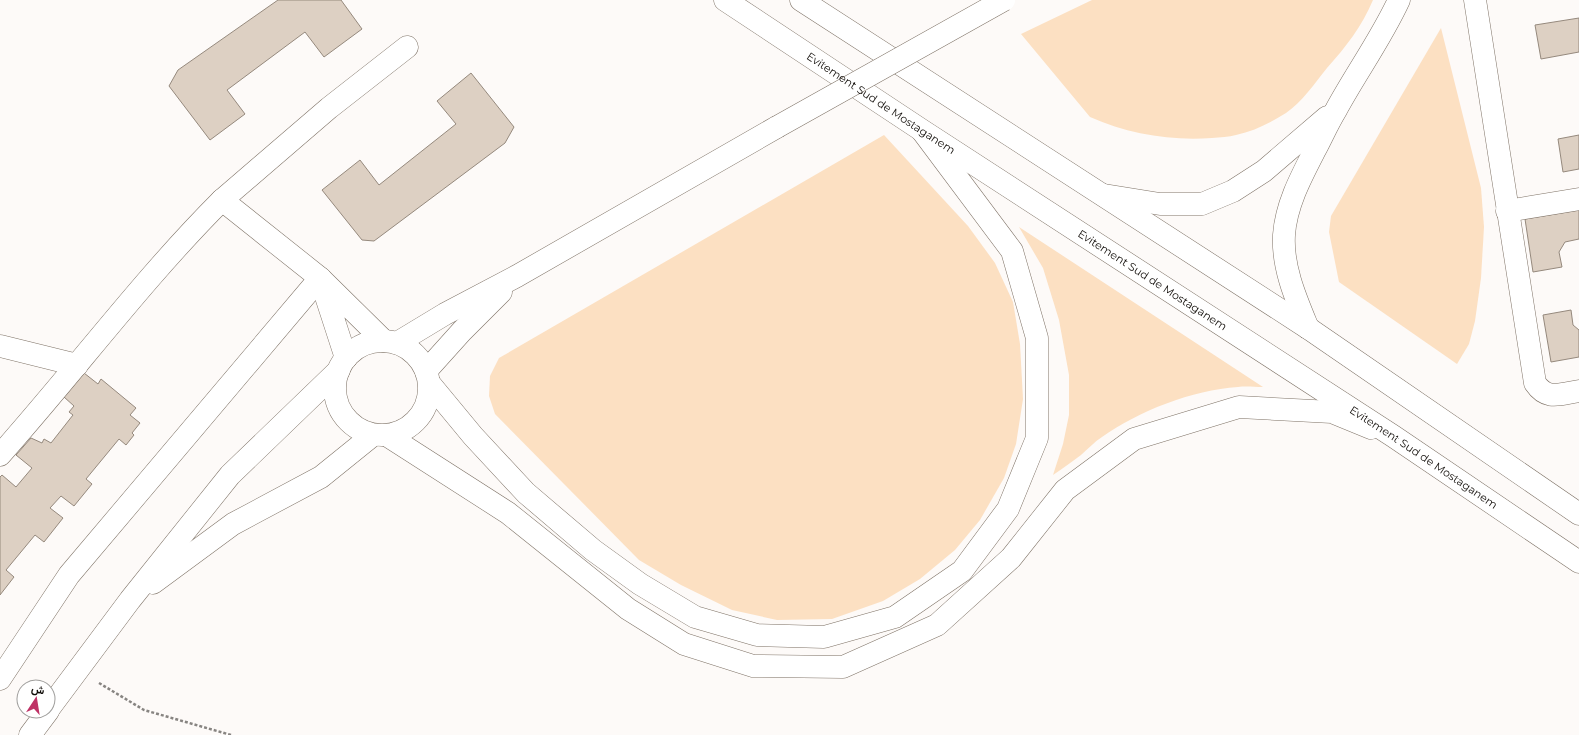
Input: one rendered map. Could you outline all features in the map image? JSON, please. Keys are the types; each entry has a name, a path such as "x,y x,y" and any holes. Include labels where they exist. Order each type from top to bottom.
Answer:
{"main road":[{"name":"Evitement Sud de Mostaganem","path":"725,0 923,131 1393,436 1579,562"},
{"path":"801,0 1308,328 1579,514"},
{"path":"56,700 130,600 230,475 356,349 369,343 390,342 517,276 777,127 1004,0"},
{"path":"1308,328 1295,296 1286,264 1284,236 1288,210 1302,175 1336,110 1381,36 1399,0"},
{"path":"1475,0 1535,383 1540,390 1548,395 1579,391"},
{"path":"0,455 40,410 188,234 222,200 330,108 408,47"},
{"path":"1104,195 1160,204 1202,204 1233,191 1264,172 1336,110"},
{"path":"222,200 320,278 390,342 410,350 420,359 428,377 473,436 526,493 593,550 640,584 694,617 757,635 824,637 895,617 962,570 1008,509 1037,438 1037,338 1012,251 923,131"},
{"path":"1507,211 1579,199"},
{"path":"130,600 233,524 321,476 381,435 402,431 414,424 424,412 429,398 428,377 462,331 517,276"},
{"path":"320,278 342,364 335,384 336,398 341,411 349,422 360,430 381,435 508,513 628,608 684,644 754,666 843,667 937,625 1011,558 1065,490 1134,440 1239,407 1332,412 1393,436"},
{"path":"0,679 69,575 320,278"},
{"path":"0,346 78,365"},
{"path":"30,735 42,719"}],"path":[{"path":"78,670 144,710 231,735"}],"shaded area":[{"path":"1092,0 1373,0 1364,19 1347,44 1308,92 1292,109 1262,126 1243,133 1230,136 1196,139 1165,137 1134,132 1090,117 1021,34"},
{"path":"1441,28 1481,188 1484,227 1481,278 1475,321 1469,344 1457,364 1339,282 1329,232 1331,216"},
{"path":"884,135 968,226 995,263 1013,302 1020,344 1023,399 1016,444 1004,478 980,520 955,550 920,579 883,601 832,619 777,620 732,610 681,585 639,560 495,414 489,396 490,376 499,358"},
{"path":"1019,227 1263,387 1220,389 1203,392 1167,403 1132,419 1102,437 1081,455 1053,475 1063,444 1069,415 1069,375 1059,320 1043,268"}],"building":[{"path":"278,0 341,0 362,29 324,57 305,32 227,90 245,114 210,140 169,86 178,70"},
{"path":"1579,18 1579,52 1541,59 1535,25"},
{"path":"471,73 514,127 505,143 374,241 362,240 322,190 360,160 379,185 456,124 437,101"},
{"path":"1579,135 1579,169 1563,172 1558,139"},
{"path":"1579,210 1579,239 1565,242 1559,252 1562,267 1533,272 1525,219"},
{"path":"1571,310 1573,325 1579,330 1579,357 1551,362 1543,315"},
{"path":"84,373 98,384 101,379 136,408 130,415 140,423 132,433 134,435 126,445 119,439 86,479 92,484 74,506 61,496 50,508 63,518 44,542 35,535 6,570 14,577 0,595 0,477 2,475 16,487 32,468 16,455 31,438 42,443 44,439 51,443 73,415 69,412 74,406 64,397"}]}
